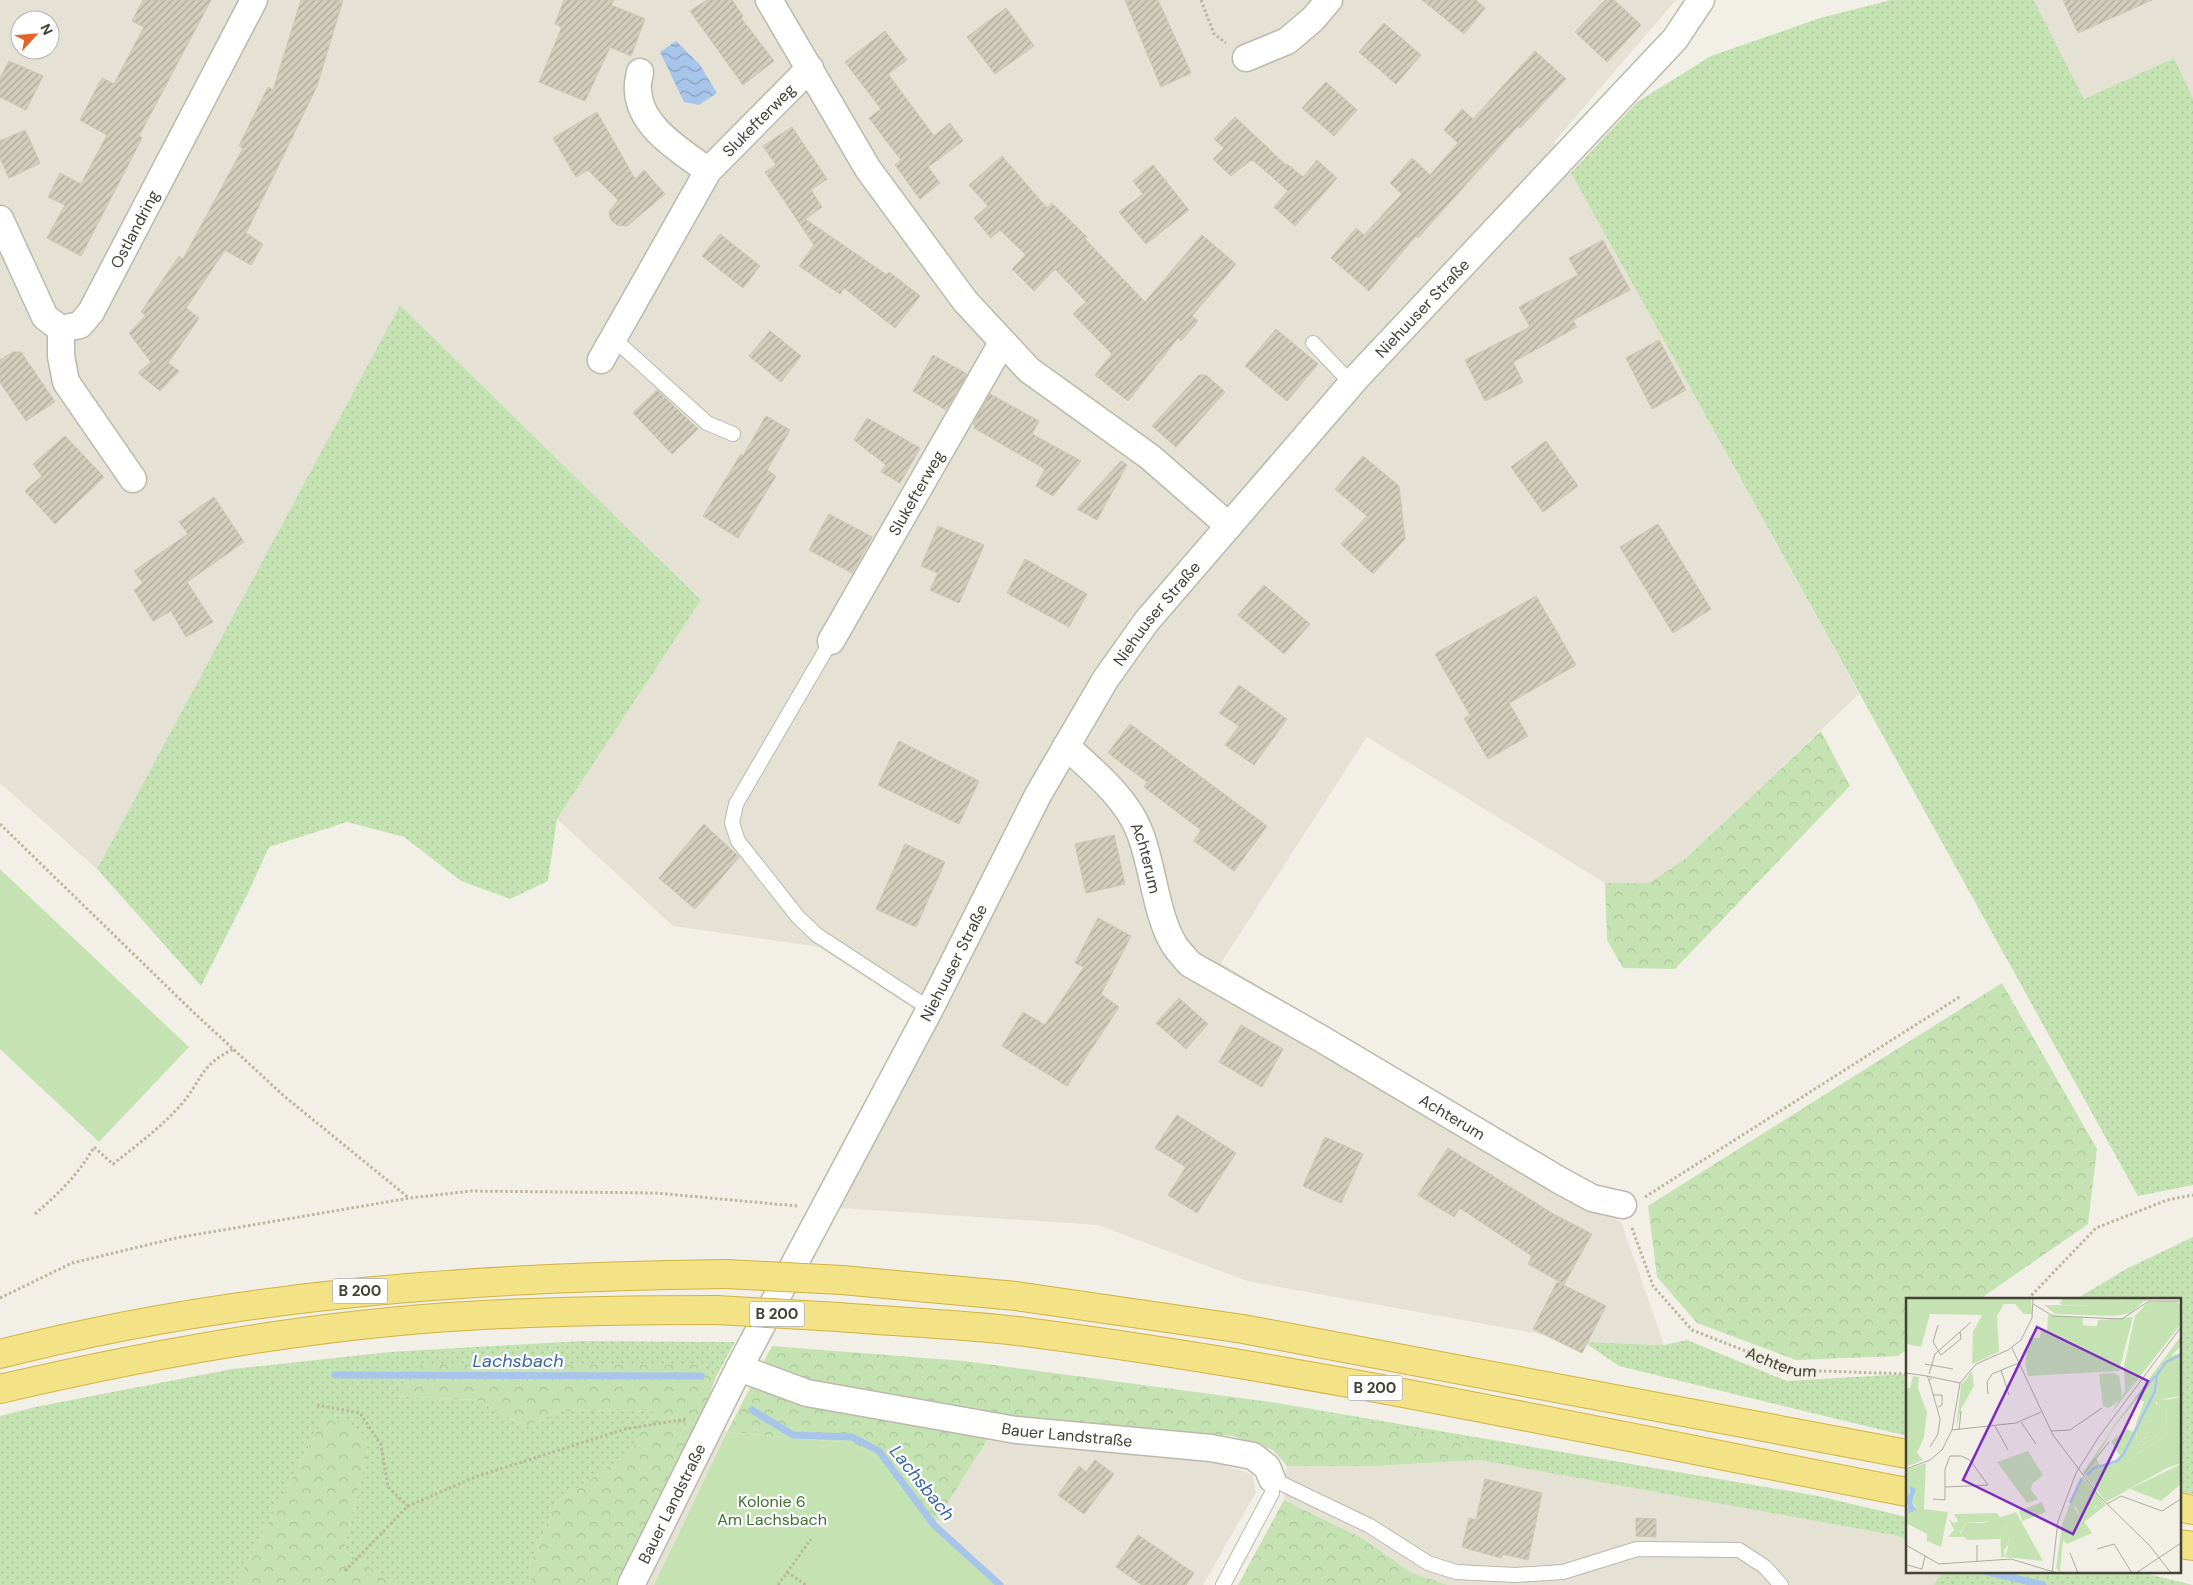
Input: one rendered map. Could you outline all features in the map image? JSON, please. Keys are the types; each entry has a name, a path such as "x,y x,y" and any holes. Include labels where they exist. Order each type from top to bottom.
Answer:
{"highway":[{"name":"B 200","path":"0,1354 59,1338 216,1309 326,1294 460,1282 595,1276 726,1274 842,1280 1016,1296 1243,1329 1906,1454"},
{"name":"B 200","path":"0,1388 70,1372 224,1343 334,1328 466,1316 600,1310 717,1310 838,1317 1015,1331 1239,1363 1497,1411 1906,1492"},
{"path":"2180,1507 2193,1510"},
{"path":"2180,1544 2193,1546"}],"street":[{"name":"Ostlandring","path":"61,330 80,325 91,312 254,0"},
{"name":"Slukefterweg","path":"769,0 810,68 837,120 868,169 965,301 1029,370 1150,457 1229,526"},
{"path":"1246,58 1287,41 1313,19 1329,0"},
{"name":"Niehuuser Straße","path":"758,1330 930,1009 1038,795 1104,680 1146,622 1352,384 1675,39 1699,1"},
{"name":"Slukefterweg","path":"608,350 708,172 810,68"},
{"path":"640,72 638,92 643,111 655,130 708,172"},
{"path":"0,220 45,318 61,330 61,356 66,382 133,479"},
{"name":"Slukefterweg","path":"831,641 1002,343"},
{"name":"Achterum","path":"1066,746 1100,778 1127,810 1140,832 1165,921 1174,945 1190,964 1559,1180 1592,1198 1623,1205"},
{"name":"Bauer Landstraße","path":"631,1585 758,1330"},
{"name":"Bauer Landstraße","path":"739,1368 807,1392 1006,1428 1211,1448 1254,1456 1267,1467 1272,1479"}],"lane":[{"path":"1313,343 1352,384"},
{"path":"608,350 707,423 733,434"},
{"path":"831,641 736,804 732,823 738,841 798,917 817,935 930,1009"},
{"path":"1223,1585 1272,1493 1272,1479 1370,1526 1428,1563 1456,1572 1515,1575 1563,1572 1637,1549 1739,1550 1766,1567 1781,1585"}],"path":[{"path":"1201,0 1214,34 1246,58"},
{"path":"0,824 284,1096 410,1198"},
{"path":"1623,1205 1644,1198 1961,996"},
{"path":"35,1214 63,1189 85,1163 94,1147 113,1164 151,1134 180,1105 215,1058 234,1049"},
{"path":"0,1298 72,1263 176,1238 410,1198 471,1191 656,1193 822,1208"},
{"path":"2029,1298 2096,1228 2167,1200 2193,1195"},
{"name":"Achterum","path":"1623,1205 1653,1286 1692,1330 1794,1370 1906,1374"},
{"path":"317,1405 360,1413 381,1444 388,1487 408,1506"},
{"path":"345,1571 408,1506 474,1477 625,1429 716,1414"},
{"path":"778,1585 811,1539"},
{"path":"787,1572 806,1585"}],"shaded area":[{"path":"0,0 1676,0 1554,142 1859,694 1685,859 1649,883 1605,883 1367,737 1221,963 1588,1188 1622,1224 1664,1345 1584,1342 1247,1281 1098,1225 840,1208 932,1021 819,947 673,926 557,819 701,600 400,305 97,869 0,783"},
{"path":"2034,0 2193,0 2193,98 2174,58 2084,99"},
{"path":"704,1410 727,1432 654,1585 619,1585"},
{"path":"989,1438 1210,1461 1252,1474 1256,1492 1203,1585 1000,1585 934,1525"},
{"path":"1479,1460 1900,1536 1906,1541 1906,1572 1942,1573 1933,1585 1448,1585 1412,1573 1362,1538 1284,1500 1287,1466 1376,1466"}],"green space":[{"path":"1891,0 2034,0 2084,99 2174,58 2193,98 2193,1185 2138,1196 1571,173 1637,102 1711,56 1820,18"},
{"path":"400,305 701,600 557,819 548,881 510,899 461,881 404,837 347,822 269,847 201,986 97,869"},
{"path":"1821,731 1850,786 1675,969 1623,968 1607,940 1605,883 1649,883 1685,859"},
{"path":"0,869 189,1047 99,1142 0,1049"},
{"path":"2002,983 2097,1149 2088,1224 1981,1298 1906,1298 1906,1351 1898,1356 1796,1360 1697,1323 1657,1277 1648,1206"},
{"path":"2193,1237 2193,1494 2180,1492 2180,1298 2078,1298 2126,1269"},
{"path":"1687,1340 1787,1381 1906,1374 1906,1436 1619,1366 1584,1342 1664,1345"},
{"path":"581,1341 735,1342 716,1377 702,1365 392,1396 477,1400 526,1427 558,1411 654,1410 628,1454 557,1502 529,1565 531,1585 396,1585 344,1550 368,1449 325,1416 235,1585 0,1585 0,1416 35,1407 232,1369 390,1352"},
{"path":"772,1346 964,1361 1277,1403 1480,1447 1479,1460 1376,1466 1287,1466 1273,1450 1233,1436 1003,1415 934,1525 874,1456 852,1443 727,1432"},
{"path":"421,1364 702,1365 716,1377 704,1410 619,1585 531,1585 529,1565 557,1502 628,1454 654,1410 558,1411 526,1427 477,1400 391,1396"},
{"path":"1277,1403 1818,1496 1906,1517 1906,1541 1899,1536 1479,1460 1479,1447"},
{"path":"325,1416 353,1422 368,1449 344,1550 396,1585 235,1585"},
{"name":"Kolonie 6 Am Lachsbach","path":"727,1432 852,1443 874,1456 934,1525 1000,1585 654,1585"},
{"path":"1284,1500 1362,1538 1412,1573 1448,1585 1238,1585"},
{"path":"2140,1572 2193,1585 1933,1585 1942,1573"}],"water":[{"path":"676,41 700,65 717,93 699,105 684,102 660,52"}],"building":[{"path":"143,0 211,0 139,136 142,138 81,256 47,238 65,205 48,197 60,173 81,184 107,135 80,120 102,78 114,84 144,27 132,21"},
{"path":"301,0 343,0 317,86 246,233 263,244 251,265 225,250 186,308 199,318 168,363 179,371 160,391 138,373 151,362 129,333 146,315 141,312 179,256 183,259 243,148 239,146 268,87 273,90"},
{"path":"564,0 614,0 611,5 645,19 631,56 610,47 585,101 539,82 562,27 555,24"},
{"path":"707,0 732,0 743,16 741,18 774,61 743,85 690,11"},
{"path":"1125,0 1158,0 1191,73 1161,87"},
{"path":"1422,0 1476,0 1485,8 1464,34"},
{"path":"1605,0 1614,0 1641,25 1607,62 1575,32"},
{"path":"2063,0 2152,0 2078,33"},
{"path":"1006,8 1034,46 995,74 967,37"},
{"path":"1384,23 1421,55 1396,84 1359,52"},
{"path":"885,31 907,60 888,74 934,136 950,123 963,141 928,167 940,183 920,199 895,165 901,160 869,118 881,109 845,62"},
{"path":"1535,51 1566,79 1520,128 1518,126 1418,238 1416,236 1369,291 1331,258 1356,228 1364,235 1402,194 1390,183 1412,158 1430,175 1458,143 1444,130 1462,109 1473,119"},
{"path":"9,61 43,76 26,110 0,97 0,78"},
{"path":"1326,82 1357,110 1334,136 1302,108"},
{"path":"597,112 635,179 644,170 665,194 627,226 617,225 611,220 609,212 618,200 588,170 576,177 553,138"},
{"path":"1235,117 1286,165 1303,177 1317,160 1337,178 1295,226 1274,207 1288,191 1254,161 1251,160 1231,176 1213,159 1224,148 1214,139"},
{"path":"792,127 827,179 811,190 822,207 805,219 887,275 889,272 920,296 895,328 844,288 840,294 799,266 814,245 765,172 776,165 763,146"},
{"path":"25,130 40,163 9,178 0,158 0,141"},
{"path":"1002,156 1047,208 1052,203 1087,237 1085,239 1145,302 1202,235 1236,264 1192,316 1198,321 1181,341 1178,338 1128,401 1095,375 1112,354 1073,314 1086,302 1055,269 1034,291 1012,269 1026,255 1000,230 991,238 974,218 988,206 969,185"},
{"path":"1153,165 1189,210 1146,244 1119,212 1143,194 1133,181"},
{"path":"720,234 760,266 743,288 702,256"},
{"path":"1603,240 1630,290 1573,320 1577,327 1513,362 1523,382 1485,401 1465,360 1530,327 1519,307 1578,275 1569,258"},
{"path":"1276,329 1318,364 1287,401 1245,366"},
{"path":"770,331 801,356 781,382 749,356"},
{"path":"1659,340 1686,390 1652,409 1626,358"},
{"path":"13,352 21,352 55,402 26,421 0,382 0,360"},
{"path":"933,355 967,374 946,410 913,391"},
{"path":"1199,375 1206,375 1225,392 1176,447 1152,426"},
{"path":"657,390 698,429 672,454 633,413"},
{"path":"990,394 1039,421 1032,434 1081,461 1053,496 1036,486 1045,469 974,428 973,424"},
{"path":"766,416 790,430 767,470 776,476 738,538 703,516 741,454 743,456"},
{"path":"867,418 920,448 900,483 881,472 886,465 854,440"},
{"path":"65,436 104,477 55,524 25,491 42,476 33,464"},
{"path":"1546,441 1578,486 1543,512 1511,467"},
{"path":"1363,456 1399,486 1405,539 1373,574 1341,544 1367,516 1335,489"},
{"path":"1121,461 1127,465 1097,520 1077,509"},
{"path":"214,497 244,542 187,582 213,622 186,637 171,611 153,621 134,590 143,583 134,571 188,534 179,522"},
{"path":"829,514 872,537 852,573 809,550"},
{"path":"1658,524 1711,609 1673,633 1620,547"},
{"path":"938,526 984,545 959,603 930,590 938,573 921,566"},
{"path":"1025,559 1087,594 1069,627 1007,593"},
{"path":"1264,585 1310,624 1284,654 1238,615"},
{"path":"1536,596 1576,665 1509,703 1528,736 1488,759 1464,718 1470,715 1435,654"},
{"path":"1239,685 1287,719 1254,765 1225,745 1239,726 1219,713"},
{"path":"1130,724 1267,826 1234,871 1194,841 1201,830 1144,787 1147,782 1108,753"},
{"path":"899,741 979,781 959,824 878,785"},
{"path":"704,824 739,857 695,909 659,878"},
{"path":"1114,835 1125,884 1086,893 1075,844"},
{"path":"905,844 945,862 916,927 876,909"},
{"path":"1098,918 1131,936 1101,994 1119,1007 1067,1086 1002,1046 1023,1012 1045,1025 1084,967 1075,963"},
{"path":"1179,998 1208,1024 1186,1049 1156,1023"},
{"path":"1241,1025 1283,1049 1262,1087 1219,1062"},
{"path":"1177,1115 1236,1153 1197,1213 1168,1195 1186,1167 1155,1148"},
{"path":"1325,1137 1363,1154 1341,1203 1303,1186"},
{"path":"1448,1148 1555,1215 1592,1234 1564,1284 1528,1264 1532,1256 1460,1208 1454,1217 1418,1195"},
{"path":"1557,1282 1606,1306 1582,1353 1533,1329"},
{"path":"1095,1460 1114,1474 1084,1514 1058,1495 1079,1466 1086,1472"},
{"path":"1485,1479 1542,1493 1528,1560 1503,1554 1501,1558 1462,1547 1469,1518 1476,1520"},
{"path":"1636,1518 1656,1519 1656,1537 1636,1536"},
{"path":"1138,1535 1194,1573 1186,1585 1142,1585 1116,1567"}],"waterway":[{"name":"Lachsbach","path":"335,1375 701,1376"},
{"name":"Lachsbach","path":"752,1410 793,1435 852,1437 879,1451 934,1525 1000,1585"},
{"path":"1988,1572 2043,1585"}]}
